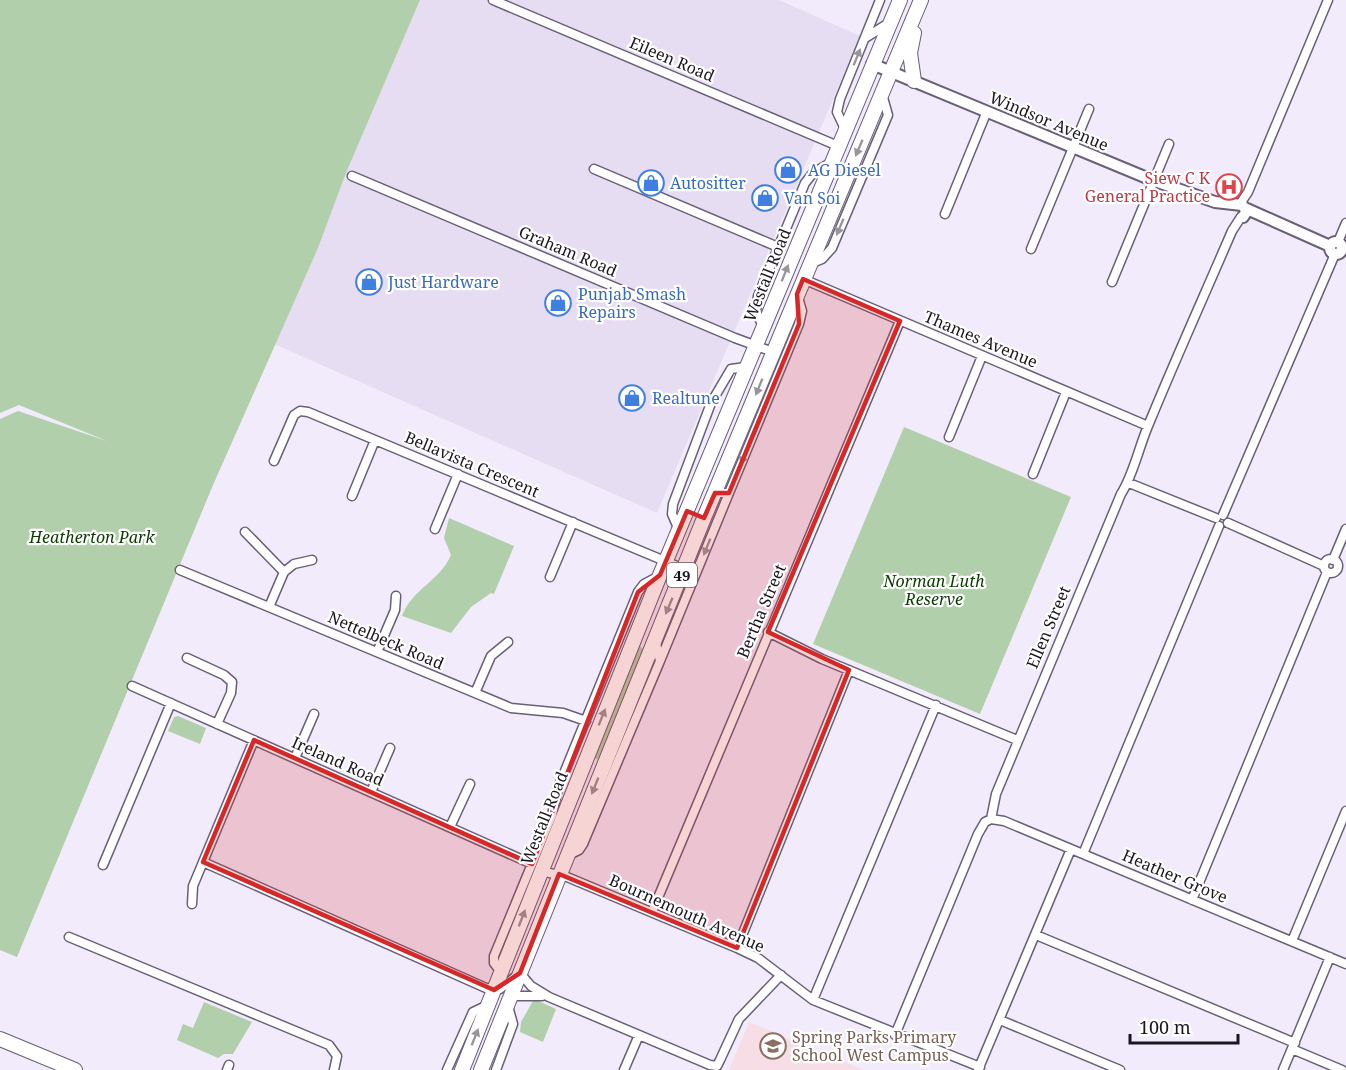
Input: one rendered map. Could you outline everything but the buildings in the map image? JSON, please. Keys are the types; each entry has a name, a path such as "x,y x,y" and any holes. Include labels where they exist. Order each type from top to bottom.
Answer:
{"main road":[{"name":"Westall Road","path":"462,1070 501,972 536,867 619,677 756,345 760,322 832,162 900,0"},
{"name":"49","path":"481,1070 704,518 722,493 773,351 803,279 816,261 920,4"},
{"path":"914,81 910,53 920,4"},
{"path":"687,511 704,518"},
{"path":"0,1039 75,1070"}],"street":[{"name":"Eileen Road","path":"493,0 838,146"},
{"path":"845,129 837,112 840,99 880,0"},
{"name":"Ellen Street","path":"895,1035 978,834 985,822 991,819 996,794 1017,740 1121,494 1129,483 1131,470 1148,426 1328,0"},
{"path":"864,39 890,22"},
{"name":"Windsor Avenue","path":"873,64 1152,180 1265,219 1338,249"},
{"path":"1031,249 1089,108"},
{"path":"945,214 987,111"},
{"path":"1112,282 1168,144"},
{"name":"Westall Road","path":"760,322 758,296 805,183 813,173 832,162"},
{"path":"594,169 778,247"},
{"name":"Graham Road","path":"352,176 773,351"},
{"path":"1083,854 1338,249 1346,223"},
{"name":"Thames Avenue","path":"803,279 1148,426"},
{"path":"566,856 576,853 583,844 660,661 722,493 800,324 802,311 797,294"},
{"name":"Bertha Street","path":"652,912 900,321"},
{"path":"949,437 982,356"},
{"path":"679,530 672,514 673,504 711,403 731,369 746,367"},
{"path":"1033,474 1066,392"},
{"name":"Bellavista Crescent","path":"274,460 292,417 300,411 308,412 684,569"},
{"path":"352,496 375,440"},
{"path":"435,529 458,474"},
{"path":"1129,483 1222,521 1329,569 1346,574"},
{"path":"550,577 573,522"},
{"path":"1192,900 1329,569 1337,564 1333,560 1346,529"},
{"path":"245,532 284,572"},
{"path":"269,607 284,572 294,564 312,560"},
{"name":"Nettelbeck Road","path":"180,570 518,709 563,713 586,721"},
{"name":"Westall Road","path":"536,867 558,788 638,592 644,584 660,575"},
{"path":"377,652 395,610 396,596"},
{"path":"768,632 849,670 1017,740"},
{"path":"655,638 660,661"},
{"path":"475,693 491,656 508,642"},
{"path":"187,658 224,675 232,682 231,693 217,724"},
{"path":"736,948 849,670"},
{"path":"598,691 619,677"},
{"name":"Ireland Road","path":"132,686 536,867"},
{"path":"103,865 171,703"},
{"path":"813,1000 936,705"},
{"path":"295,758 314,714"},
{"path":"192,904 193,886 254,740"},
{"path":"371,792 390,748"},
{"path":"450,827 470,784"},
{"path":"1292,941 1346,811"},
{"name":"Heather Grove","path":"991,819 1004,821 1346,964"},
{"path":"979,1069 1071,849"},
{"path":"203,862 494,990 504,987 520,973 531,986 549,997 710,1065 717,1065 739,1019 781,975"},
{"name":"Bournemouth Avenue","path":"536,867 559,874 736,948 781,975 813,1000 979,1069"},
{"path":"1036,935 1294,1046 1342,1070"},
{"path":"69,937 329,1045 337,1056 334,1070"},
{"path":"1284,1070 1330,957"},
{"path":"496,1070 513,1024 509,1000 549,997"},
{"name":"Westall Road","path":"447,1070 471,1015 475,1010 488,1005"},
{"path":"1000,1020 1120,1070"},
{"path":"624,1070 639,1035"}],"highlighted area":[{"path":"803,279 900,321 768,632 849,670 737,948 559,874 520,973 494,990 203,862 254,740 532,864 638,592 660,575 687,511 704,518 715,493 729,493 799,324 797,294"}],"shaded area":[{"path":"420,0 779,0 860,36 657,513 274,344 318,248 346,173"},
{"name":"Spring Parks Primary School West Campus","path":"749,1022 864,1070 729,1070"}],"green space":[{"name":"Heatherton Park","path":"0,0 420,0 346,173 318,248 213,485 17,957 0,950 0,419 18,411 107,441 19,405 0,413"},
{"name":"Norman Luth Reserve","path":"904,427 1071,497 980,714 813,644"},
{"path":"449,518 514,546 494,594 491,593 471,607 451,633 402,616 412,599 440,572 451,555 444,538"},
{"path":"638,644 644,650 599,760 592,757"},
{"path":"178,716 206,728 200,744 168,731 174,717"},
{"path":"534,999 556,1009 543,1042 520,1032 521,1022"},
{"path":"204,1002 252,1022 233,1054 224,1054 218,1058 177,1040 183,1024 193,1028"}],"place":[{"name":"AG Diesel","path":"788,170"},
{"name":"Autositter","path":"651,183"},
{"name":"Siew C K General Practice","path":"1229,187"},
{"name":"Van Soi","path":"765,198"},
{"name":"Just Hardware","path":"369,282"},
{"name":"Punjab Smash Repairs","path":"558,303"},
{"name":"Realtune","path":"632,398"},
{"name":"Spring Parks Primary School West Campus","path":"773,1046"}]}
